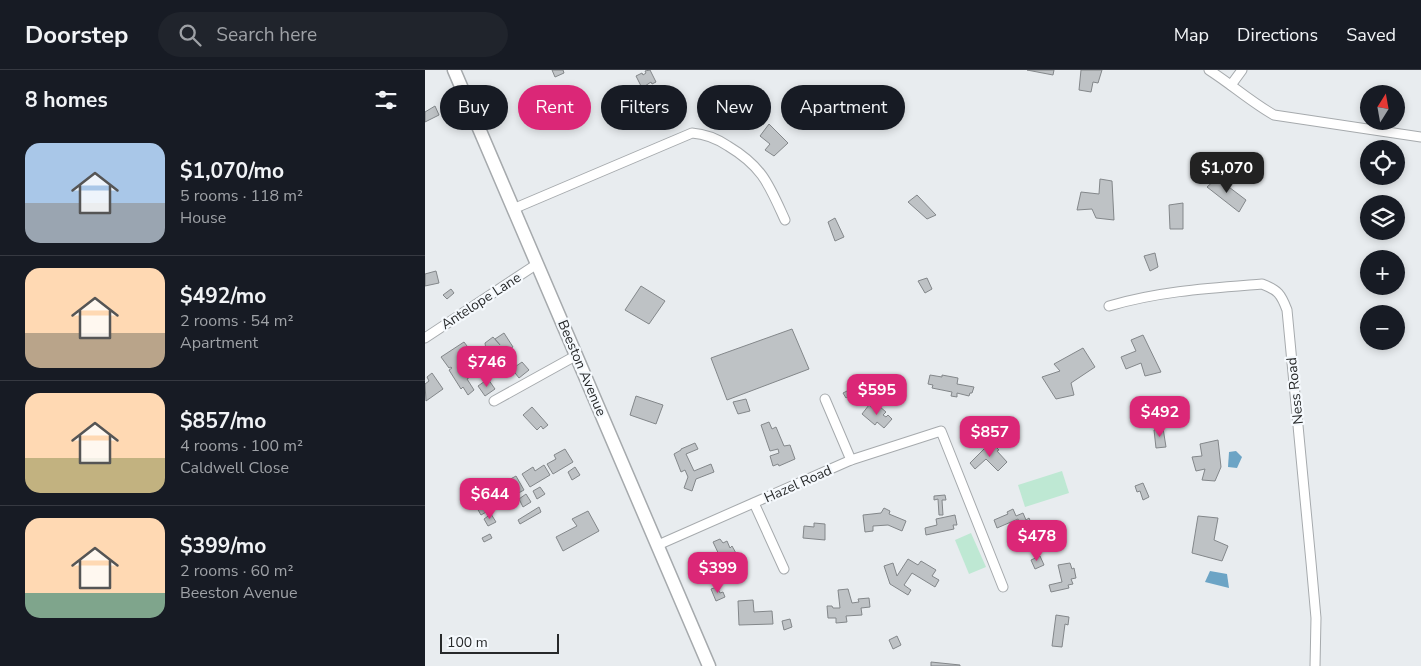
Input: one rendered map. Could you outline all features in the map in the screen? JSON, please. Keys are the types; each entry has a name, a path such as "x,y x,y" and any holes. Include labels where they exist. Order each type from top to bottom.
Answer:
{"street":[{"name":"Beeston Avenue","path":"454,70 709,666"},
{"path":"1209,70 1274,115 1421,137"},
{"path":"1231,85 1242,70"},
{"path":"513,209 692,134 703,134 715,138 730,147 746,157 758,168 769,185 785,220"},
{"name":"Antelope Lane","path":"425,338 537,264"},
{"name":"Ness Road","path":"1109,306 1178,291 1262,284 1275,289 1283,298 1287,310 1316,618 1315,666"},
{"path":"493,401 577,355"},
{"path":"825,399 851,460"},
{"name":"Hazel Road","path":"658,545 851,460 941,431 1003,587"},
{"path":"754,503 784,569"}],"green space":[{"path":"1062,471 1069,493 1025,507 1018,485"},
{"path":"971,533 986,567 969,574 955,540"}],"water":[{"path":"1236,451 1242,457 1237,468 1228,467 1229,452"},
{"path":"1210,571 1227,574 1229,588 1205,582"}],"building":[{"path":"552,70 563,70 564,73 555,77"},
{"path":"650,70 656,82 640,85 636,76 642,73 643,75 646,73 645,71"},
{"path":"1027,70 1054,70 1053,75"},
{"path":"1081,70 1102,70 1098,83 1093,82 1091,92 1079,90"},
{"path":"435,106 439,115 425,122 425,112"},
{"path":"771,126 788,143 774,156 765,150 770,144 760,136 764,130 771,130"},
{"path":"1217,178 1246,200 1239,212 1207,187"},
{"path":"1100,179 1112,181 1114,220 1096,218 1092,209 1077,210 1081,192 1099,194"},
{"path":"917,195 936,215 927,219 908,202"},
{"path":"1183,203 1183,229 1170,229 1169,205"},
{"path":"835,218 844,237 835,241 828,222"},
{"path":"1155,253 1158,267 1150,271 1144,256"},
{"path":"436,271 439,283 425,286 425,274"},
{"path":"927,278 932,289 925,293 918,281"},
{"path":"641,286 665,301 649,324 625,310"},
{"path":"451,289 454,293 447,299 443,295"},
{"path":"792,329 809,369 727,400 711,358"},
{"path":"504,333 513,347 508,350 512,356 509,358 511,360 506,363 499,358 497,359 503,369 495,375 481,353 486,350 485,343 493,337 500,345 495,339"},
{"path":"1143,335 1161,372 1145,376 1141,363 1126,369 1121,357 1136,351 1131,340"},
{"path":"464,342 473,354 468,358 470,361 475,360 482,372 467,379 474,390 468,395 463,387 461,389 449,370 452,368 449,368 441,357"},
{"path":"1083,348 1095,367 1071,383 1074,395 1056,399 1042,377 1060,371 1054,364"},
{"path":"522,362 529,370 519,378 512,369"},
{"path":"432,373 443,389 426,401 425,384 429,381 427,377"},
{"path":"930,375 958,378 957,384 974,387 972,393 969,396 957,393 957,397 951,396 952,392 932,388 933,385 928,384"},
{"path":"488,379 495,389 485,396 478,386"},
{"path":"855,387 858,391 846,398 843,393"},
{"path":"636,396 663,405 656,424 630,415"},
{"path":"746,399 750,411 738,414 733,402"},
{"path":"869,405 875,410 879,406 886,412 883,415 886,417 888,415 892,419 884,428 877,422 875,425 862,414"},
{"path":"532,407 548,425 543,429 541,426 537,430 523,415"},
{"path":"769,422 772,429 776,427 784,446 790,445 795,459 779,466 778,464 773,466 770,456 779,453 778,449 770,451 761,425"},
{"path":"1163,428 1166,447 1156,448 1154,430"},
{"path":"1218,440 1221,467 1215,481 1202,480 1205,469 1196,471 1192,457 1202,456 1200,444"},
{"path":"991,442 1007,462 998,471 986,459 975,469 970,463"},
{"path":"695,443 698,449 686,454 694,471 711,464 714,472 696,479 692,491 684,488 688,477 685,470 681,472 674,454"},
{"path":"565,449 573,462 553,474 547,464 556,459 554,455"},
{"path":"544,465 550,475 530,487 522,474 533,467 535,471"},
{"path":"575,467 580,475 572,480 568,472"},
{"path":"516,476 524,490 504,501 498,492 507,486 505,482"},
{"path":"1143,483 1149,497 1143,500 1140,491 1137,492 1135,486"},
{"path":"540,487 545,494 537,499 533,491"},
{"path":"496,493 502,503 481,515 473,501 484,494 486,498"},
{"path":"526,494 531,502 523,507 519,499"},
{"path":"945,495 946,500 942,500 943,515 939,515 938,499 934,500 934,496"},
{"path":"539,507 541,512 520,524 518,520"},
{"path":"884,508 890,511 889,514 906,521 902,531 888,525 873,526 873,531 865,532 863,515 881,513"},
{"path":"1013,509 1016,516 1023,513 1026,520 1029,518 1040,543 1030,547 1027,540 1025,541 1017,522 1019,521 1018,519 997,528 994,520 1008,514 1007,512"},
{"path":"588,511 599,531 563,551 556,537 577,526 572,519"},
{"path":"491,514 496,522 488,526 484,519"},
{"path":"955,515 957,525 953,525 954,529 926,535 925,528 937,525 936,519"},
{"path":"1198,516 1218,518 1214,540 1228,546 1222,561 1192,553"},
{"path":"814,523 825,524 825,540 803,538 804,526 814,527"},
{"path":"490,534 492,538 484,542 482,538"},
{"path":"720,539 723,543 727,541 730,548 732,546 737,555 733,557 736,562 724,568 725,571 715,576 710,567 722,561 713,542"},
{"path":"1040,556 1044,565 1035,569 1031,560"},
{"path":"908,559 918,565 921,561 936,570 932,576 939,580 935,587 912,573 904,585 911,590 908,595 890,584 884,566 893,563 897,576"},
{"path":"1070,563 1072,569 1074,568 1076,578 1071,579 1073,584 1068,585 1069,588 1051,592 1049,585 1062,582 1058,565"},
{"path":"717,587 720,593 723,592 725,597 716,601 711,589"},
{"path":"848,589 852,603 859,602 858,599 869,598 870,607 861,608 862,615 846,616 847,622 836,623 836,618 828,618 827,606 840,608 838,590"},
{"path":"753,600 754,612 772,611 773,624 739,625 738,601"},
{"path":"1056,615 1069,617 1068,625 1065,624 1062,647 1052,646"},
{"path":"790,619 792,627 784,630 782,621"},
{"path":"897,636 901,645 893,649 889,640"},
{"path":"931,662 960,665 960,666 931,666"}]}
